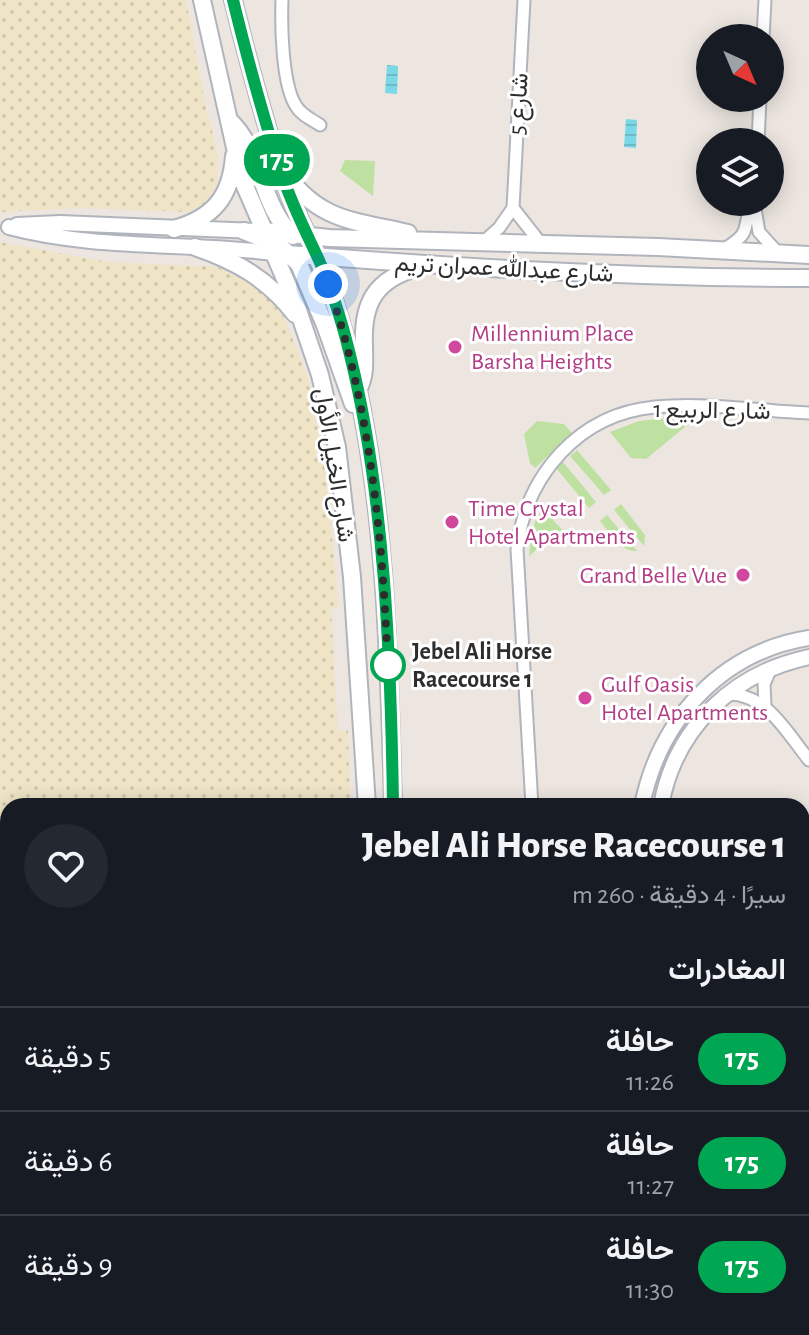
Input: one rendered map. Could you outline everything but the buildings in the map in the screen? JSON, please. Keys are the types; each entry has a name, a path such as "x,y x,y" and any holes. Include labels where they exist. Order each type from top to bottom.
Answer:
{"main road":[{"name":"شارع الخيل الأول","path":"202,0 242,179 274,244 330,411 343,484 352,577 366,798"},
{"name":"شارع الخيل الأول","path":"233,0 261,109 293,205 313,248 343,331 358,391 377,515 383,581 393,798"},
{"path":"229,120 251,150 270,202 290,234"},
{"path":"174,229 200,220 220,202 231,177 235,151"},
{"path":"279,165 301,192 328,212 360,225 406,232 432,242"},
{"path":"270,202 284,219 292,215 293,205"},
{"path":"244,231 274,244 306,276 348,395 362,415"},
{"name":"شارع عبدالله عمران تريم","path":"274,244 290,234 338,259 428,265 753,279 809,278"},
{"name":"شارع عبدالله عمران تريم","path":"274,244 313,248 432,242 809,255"},
{"path":"195,247 227,258 256,275 283,299 304,327"},
{"path":"358,391 364,377 363,325 371,299 391,278 428,265"}],"street":[{"path":"282,0 283,46 290,93 299,110 320,125"},
{"name":"شارع 5","path":"513,208 524,0"},
{"path":"764,24 765,0"},
{"path":"481,244 499,228 513,208 542,245"},
{"path":"722,251 743,237 750,216"},
{"path":"756,216 759,232 779,253"},
{"name":"شارع عبدالله عمران تريم","path":"4,227 60,223 244,231"},
{"name":"شارع عبدالله عمران تريم","path":"4,227 82,241 195,247 274,244"},
{"name":"شارع الربيع 1","path":"532,798 517,549 521,523 542,476 563,449 580,435 627,412 670,406 809,413"},
{"path":"644,798 665,739 697,696 731,667 751,656 809,638"},
{"path":"663,798 671,769 682,746 696,725 726,694 771,667 809,657"},
{"path":"765,705 764,684 771,667"},
{"path":"726,694 746,696 765,705 809,760"}],"green space":[{"path":"345,160 375,161 373,196 340,171"},
{"path":"667,418 691,422 646,459 631,458 610,432 639,421"},
{"path":"537,421 564,424 572,433 535,468 530,463 524,434"},
{"path":"577,450 611,490 604,495 570,456"},
{"path":"563,462 596,502 589,508 556,468"},
{"path":"621,504 645,535 644,546 614,510"},
{"path":"543,509 568,536 552,536 529,556 534,524"},
{"path":"607,515 637,551 620,545 612,536 600,521"}],"sand":[{"path":"0,0 186,0 218,156 217,184 206,203 188,212 80,208 0,212"},
{"path":"0,242 107,262 218,267 249,283 268,298 284,317 307,375 325,466 339,606 331,608 338,731 348,730 350,798 0,798"}],"water":[{"path":"387,65 398,66 397,94 385,93"},
{"path":"626,119 637,120 636,148 624,147"}],"bus line":[{"name":"175","path":"233,0 261,109 284,181 335,304 358,391 377,515 383,581 393,798"}],"place":[{"name":"Millennium Place Barsha Heights","path":"455,347"},
{"name":"Time Crystal Hotel Apartments","path":"452,522"},
{"name":"Grand Belle Vue","path":"743,575"},
{"name":"Jebel Ali Horse Racecourse 1","path":"388,665"},
{"name":"Gulf Oasis Hotel Apartments","path":"585,698"}],"route":[{"path":"328,284 351,358 362,415 377,515 388,672 388,665"}]}
